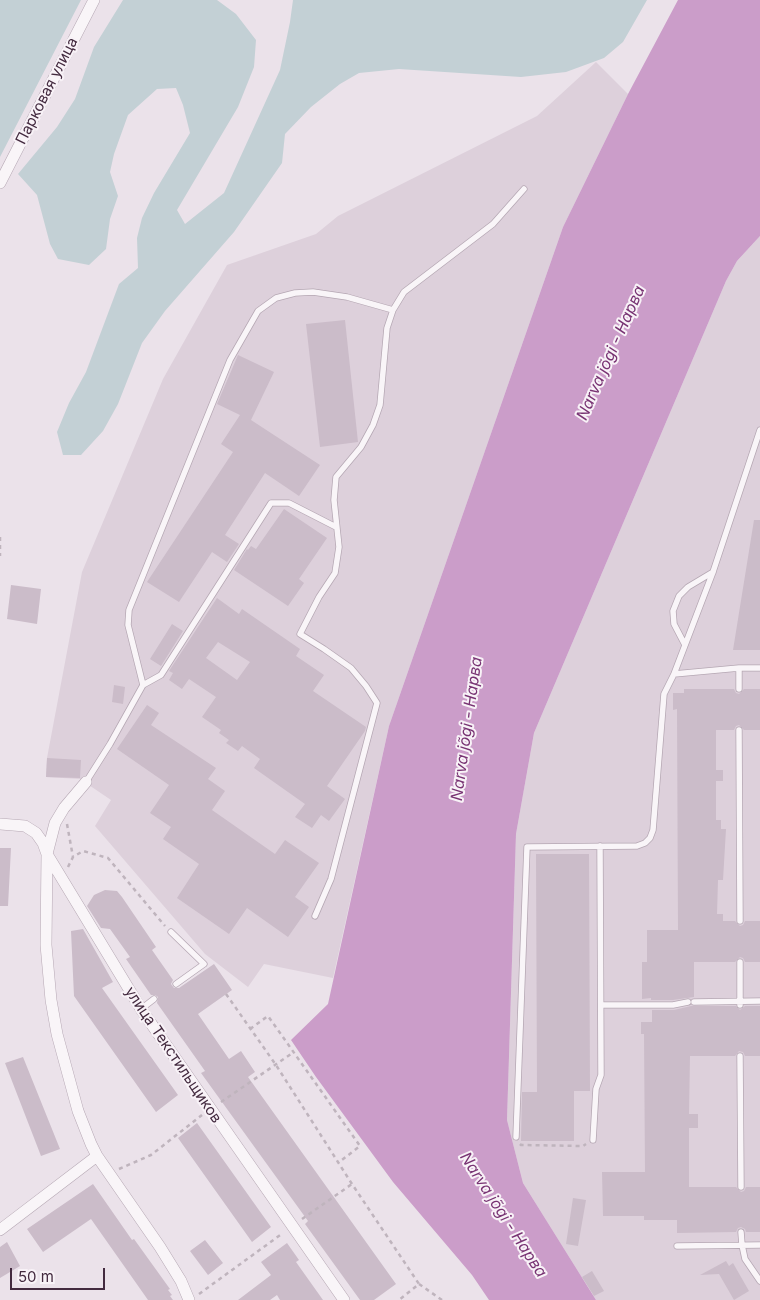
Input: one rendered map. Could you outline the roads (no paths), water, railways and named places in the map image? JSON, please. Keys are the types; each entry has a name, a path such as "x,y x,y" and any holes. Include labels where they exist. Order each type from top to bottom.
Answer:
{"street":[{"name":"Парковая улица","path":"0,183 94,0"},
{"path":"86,782 64,808 55,823 47,854 46,945 51,1000 63,1057 78,1111 97,1156 160,1247 181,1281 194,1297"},
{"name":"улица Текстильщиков","path":"0,824 25,826 36,833 63,882 141,1009 344,1300"},
{"path":"0,1230 97,1156"}],"lane":[{"path":"315,916 332,879 377,704 366,686 350,668 300,634 319,597 335,573 339,547 334,500 336,477 361,447 373,425 380,406 387,328 393,310 404,292 493,224 524,189"},
{"path":"143,684 128,625 128,610 230,360 258,311 276,298 295,293 313,292 347,297 393,310"},
{"path":"516,1137 527,847 637,846 650,838 653,830 664,694 674,674 713,572 760,430"},
{"path":"86,782 110,744 143,684 161,675 271,503 289,504 336,527"},
{"path":"685,645 674,624 673,611 679,596 713,572"},
{"path":"739,668 739,689"},
{"path":"674,674 760,668"},
{"path":"739,730 740,921"},
{"path":"593,1140 596,1089 601,1075 600,846"},
{"path":"171,932 204,964 176,984"},
{"path":"740,962 740,1003"},
{"path":"141,1009 154,999"},
{"path":"601,1005 673,1005 691,1002 740,1003 760,1001"},
{"path":"740,1056 741,1187"},
{"path":"741,1232 745,1259 760,1281"},
{"path":"677,1246 760,1245"}],"water":[{"name":"Narva jõgi - Нарва","path":"678,0 760,0 760,236 737,261 726,281 534,733 516,834 507,1120 523,1183 596,1300 489,1300 472,1275 393,1182 291,1040 328,1004 389,726 563,227 628,94"}]}
